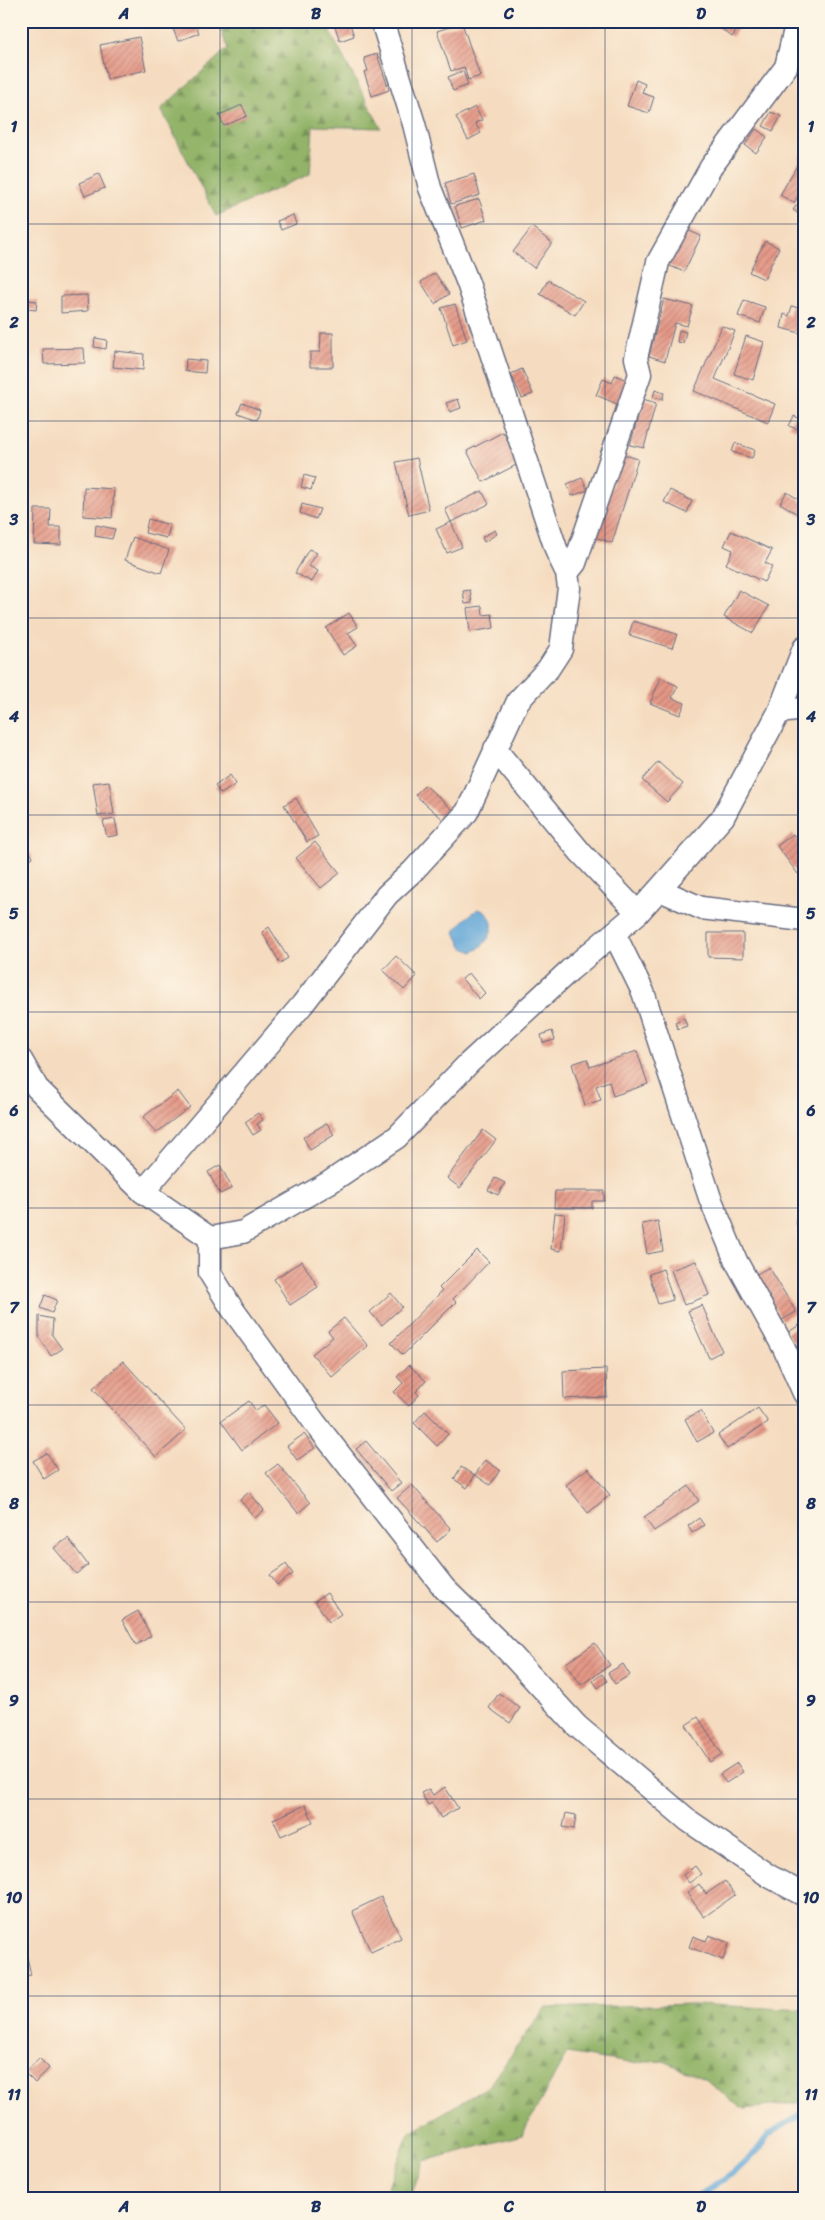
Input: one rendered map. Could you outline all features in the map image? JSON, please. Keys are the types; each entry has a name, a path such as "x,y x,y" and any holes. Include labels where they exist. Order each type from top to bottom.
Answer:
{"street":[{"path":"143,1192 302,1005 387,895 413,871 467,812 518,701 548,669 562,649 570,588 567,573 557,552 468,282 430,188 414,124 382,21"},
{"path":"567,573 575,562 640,374 636,358 658,262 711,167 786,67 797,21"},
{"path":"21,1060 37,1088 143,1192 210,1238 243,1232 330,1182 397,1137 469,1063 570,970 615,935 638,913 723,817 780,712 804,648"},
{"path":"780,712 804,709"},
{"path":"495,749 581,853 638,913"},
{"path":"660,890 701,908 804,920"},
{"path":"615,935 643,992 710,1198 736,1260 784,1348 804,1393"},
{"path":"210,1238 210,1273 231,1308 315,1423 444,1588 508,1650 577,1726 689,1821 769,1876 804,1896"}],"green space":[{"path":"217,21 324,21 381,128 313,126 310,174 216,216 161,109 228,48"},
{"path":"693,2004 804,2010 804,2102 745,2109 731,2101 705,2079 664,2061 629,2063 567,2053 522,2135 424,2161 410,2199 383,2199 409,2133 489,2086 545,2008"}],"water":[{"path":"479,909 491,919 492,925 489,937 473,952 462,947 455,932 465,919"}],"building":[{"path":"194,21 199,33 178,41 173,29"},
{"path":"333,21 349,21 354,36 340,41"},
{"path":"711,21 740,21 742,23 732,37"},
{"path":"462,23 480,76 468,80 464,67 451,71 437,31"},
{"path":"139,37 146,70 107,79 100,45"},
{"path":"377,54 389,90 372,96 364,72 368,71 364,58"},
{"path":"463,71 468,85 453,91 448,77"},
{"path":"636,80 645,84 642,93 654,97 649,113 627,106"},
{"path":"242,105 247,116 224,126 219,115"},
{"path":"475,107 482,120 475,123 481,133 468,140 456,117"},
{"path":"771,112 781,116 773,131 763,126"},
{"path":"756,129 767,137 756,153 745,145"},
{"path":"804,151 804,186 794,203 780,195"},
{"path":"99,174 105,188 85,196 79,183"},
{"path":"474,174 480,195 451,204 445,183"},
{"path":"804,195 804,218 793,210"},
{"path":"479,199 486,220 462,228 455,206"},
{"path":"293,215 296,224 281,230 277,221"},
{"path":"532,227 552,243 534,268 513,252"},
{"path":"685,229 701,236 684,272 668,265"},
{"path":"765,241 779,248 764,279 749,272"},
{"path":"435,273 449,294 435,304 421,282"},
{"path":"548,280 584,301 575,315 540,294"},
{"path":"87,295 88,311 61,313 61,296"},
{"path":"664,299 693,306 687,326 675,323 665,361 649,356"},
{"path":"28,300 37,301 36,310 27,309"},
{"path":"744,300 765,307 760,323 738,316"},
{"path":"800,301 804,302 804,334 781,328 784,314 789,316 792,306 798,308"},
{"path":"455,304 467,340 453,345 441,308"},
{"path":"722,326 735,331 715,379 775,404 768,422 694,391"},
{"path":"679,330 686,332 683,343 677,342"},
{"path":"321,333 333,333 333,367 310,367 310,352 320,352"},
{"path":"746,336 764,342 753,380 734,374"},
{"path":"95,338 107,340 106,349 94,347"},
{"path":"84,348 85,363 44,364 43,349"},
{"path":"115,351 144,354 143,370 113,367"},
{"path":"186,359 206,361 205,373 185,371"},
{"path":"522,369 533,394 522,398 511,374"},
{"path":"615,375 629,381 619,405 596,395 603,379 612,383"},
{"path":"655,390 664,393 662,400 653,397"},
{"path":"458,399 461,408 450,412 446,403"},
{"path":"643,399 656,403 644,448 630,445"},
{"path":"242,403 260,410 257,420 238,413"},
{"path":"794,416 801,419 797,429 789,426"},
{"path":"503,432 520,463 483,482 467,451"},
{"path":"735,443 755,450 752,458 732,452"},
{"path":"622,454 638,459 612,543 595,537"},
{"path":"417,458 429,510 409,515 396,462"},
{"path":"304,475 315,478 311,490 301,487"},
{"path":"582,478 588,490 572,496 567,484"},
{"path":"84,487 114,489 112,518 83,516"},
{"path":"670,490 692,501 687,513 664,502"},
{"path":"482,491 489,504 451,522 445,509"},
{"path":"787,492 804,503 802,517 780,503"},
{"path":"302,504 320,509 316,519 300,513"},
{"path":"35,509 51,509 50,527 61,527 61,545 34,544"},
{"path":"148,519 170,525 167,538 145,533"},
{"path":"451,522 462,547 447,553 436,529"},
{"path":"96,525 115,529 112,539 95,536"},
{"path":"495,530 497,534 484,542 482,537"},
{"path":"731,531 772,550 765,563 772,566 764,582 726,564 733,550 724,546"},
{"path":"133,537 169,550 161,573 125,560"},
{"path":"309,549 317,553 309,566 318,571 312,582 295,573"},
{"path":"470,590 472,603 465,604 463,591"},
{"path":"739,590 769,606 753,633 724,617"},
{"path":"482,606 483,615 492,614 494,628 470,632 467,608"},
{"path":"349,613 358,627 348,633 357,646 343,655 326,628"},
{"path":"633,621 677,634 672,648 629,635"},
{"path":"661,678 678,686 672,698 685,703 680,715 650,703"},
{"path":"658,762 683,784 667,802 642,780"},
{"path":"230,775 236,784 221,794 215,786"},
{"path":"109,781 114,814 98,816 93,783"},
{"path":"425,785 454,811 445,821 415,795"},
{"path":"296,798 318,836 307,842 284,805"},
{"path":"115,819 118,835 107,837 103,821"},
{"path":"793,834 800,843 804,840 804,869 798,874 777,846"},
{"path":"21,839 33,857 21,865"},
{"path":"315,842 340,873 321,888 296,858"},
{"path":"269,927 288,958 280,963 262,932"},
{"path":"708,933 743,933 743,958 708,957"},
{"path":"396,956 417,976 404,990 383,970"},
{"path":"469,973 485,993 479,999 462,979"},
{"path":"684,1018 687,1026 678,1029 675,1022"},
{"path":"552,1031 555,1040 543,1043 541,1035"},
{"path":"637,1051 648,1084 613,1096 609,1081 596,1086 601,1100 585,1105 572,1064 587,1059 590,1067"},
{"path":"178,1091 190,1107 156,1133 143,1117"},
{"path":"258,1113 263,1120 257,1124 261,1130 253,1135 245,1122"},
{"path":"327,1123 334,1135 310,1150 303,1137"},
{"path":"483,1130 496,1140 460,1188 447,1178"},
{"path":"220,1165 232,1188 220,1194 208,1172"},
{"path":"495,1178 505,1183 498,1195 488,1190"},
{"path":"555,1191 604,1191 604,1201 592,1201 592,1208 554,1208"},
{"path":"555,1213 565,1214 561,1251 551,1249"},
{"path":"804,1218 804,1236 796,1223"},
{"path":"658,1221 663,1251 647,1254 642,1224"},
{"path":"477,1250 489,1262 453,1299 456,1302 403,1355 391,1343 442,1291 439,1288"},
{"path":"302,1261 318,1287 290,1305 274,1279"},
{"path":"696,1261 709,1295 684,1305 671,1270"},
{"path":"769,1267 796,1312 782,1320 755,1275"},
{"path":"663,1269 673,1300 658,1304 649,1274"},
{"path":"391,1293 402,1307 382,1325 370,1312"},
{"path":"45,1295 57,1300 52,1313 40,1308"},
{"path":"702,1305 722,1351 709,1358 688,1311"},
{"path":"39,1316 53,1319 52,1335 62,1349 51,1356 39,1337"},
{"path":"344,1318 368,1346 332,1377 312,1354 333,1337 328,1331"},
{"path":"801,1324 804,1328 804,1357 787,1333"},
{"path":"123,1361 186,1430 156,1457 93,1388"},
{"path":"409,1365 426,1381 416,1392 419,1395 409,1406 394,1392 403,1383 397,1377"},
{"path":"606,1369 607,1397 564,1399 563,1371"},
{"path":"249,1401 256,1411 264,1405 278,1423 242,1450 221,1421"},
{"path":"758,1408 768,1422 727,1449 718,1435"},
{"path":"425,1411 448,1434 437,1446 414,1423"},
{"path":"701,1411 713,1433 697,1442 685,1419"},
{"path":"304,1434 315,1448 297,1460 287,1446"},
{"path":"366,1441 401,1483 391,1491 356,1449"},
{"path":"47,1453 58,1470 44,1479 33,1461"},
{"path":"485,1460 500,1470 490,1485 475,1475"},
{"path":"278,1464 310,1503 298,1513 266,1473"},
{"path":"461,1467 475,1475 467,1488 454,1479"},
{"path":"588,1468 610,1495 588,1513 566,1485"},
{"path":"412,1485 451,1529 437,1542 397,1498"},
{"path":"689,1486 699,1501 654,1531 644,1517"},
{"path":"249,1492 264,1510 255,1518 240,1500"},
{"path":"699,1518 704,1525 692,1533 688,1526"},
{"path":"68,1538 88,1565 76,1574 54,1548"},
{"path":"286,1564 293,1574 277,1585 270,1575"},
{"path":"327,1593 341,1614 329,1622 315,1601"},
{"path":"138,1611 151,1636 136,1645 122,1620"},
{"path":"595,1643 610,1665 581,1685 566,1663"},
{"path":"623,1664 630,1675 615,1684 608,1673"},
{"path":"602,1674 607,1681 598,1688 593,1681"},
{"path":"499,1693 520,1708 510,1723 489,1708"},
{"path":"698,1717 722,1754 710,1762 686,1725"},
{"path":"737,1763 743,1772 726,1783 720,1774"},
{"path":"445,1787 458,1808 441,1818 432,1803 428,1805 421,1793 429,1789 433,1795"},
{"path":"306,1805 313,1822 281,1836 273,1819"},
{"path":"566,1813 576,1815 574,1829 563,1827"},
{"path":"695,1866 701,1874 689,1883 683,1875"},
{"path":"725,1881 735,1895 704,1917 687,1893 699,1884 706,1894"},
{"path":"381,1897 401,1938 371,1952 352,1911"},
{"path":"709,1935 729,1943 723,1960 689,1947 693,1936 706,1941"},
{"path":"24,1944 31,1975 21,1977 21,1945"},
{"path":"39,2058 49,2068 35,2083 25,2073"}],"waterway":[{"path":"695,2199 737,2170 759,2149 768,2135 804,2113"}]}
